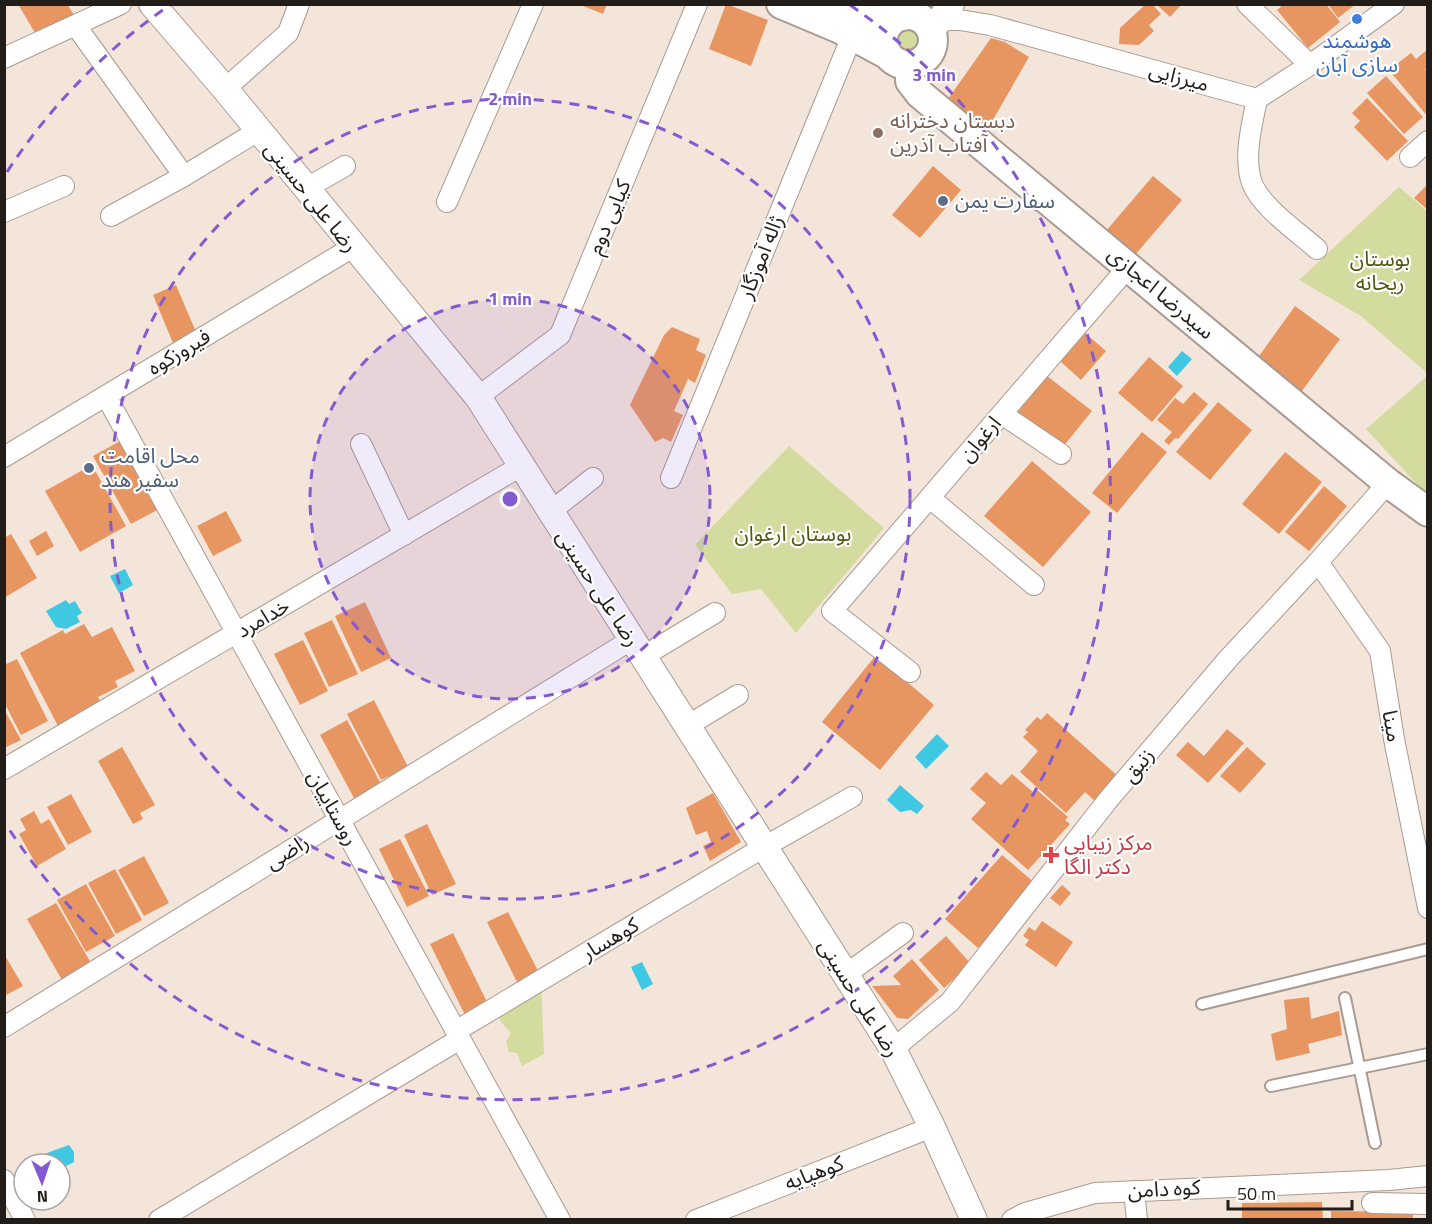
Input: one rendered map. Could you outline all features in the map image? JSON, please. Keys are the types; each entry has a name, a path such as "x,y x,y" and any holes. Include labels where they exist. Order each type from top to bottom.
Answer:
{"main road":[{"path":"781,4 899,60 925,58 930,52 933,37 930,16"},
{"path":"816,4 847,17 930,16"},
{"path":"899,60 884,48 884,31 895,18 930,16"},
{"name":"سیدرضا اعجازی","path":"899,60 920,94 1388,483 1428,512"}],"street":[{"path":"4,58 122,4"},
{"name":"رضا علی حسینی","path":"152,4 225,89 352,247 478,398 893,1049 932,1127 974,1220"},
{"path":"225,89 288,33 299,4"},
{"path":"447,202 533,4"},
{"name":"کیایی دوم","path":"478,398 560,335 697,4"},
{"path":"1247,4 1310,65"},
{"path":"1317,249 1261,199 1252,182 1248,159 1257,99 1310,65 1394,4"},
{"name":"میرزایی","path":"930,16 990,25 1257,99"},
{"path":"76,26 184,176"},
{"name":"ژاله آموزگار","path":"671,478 852,36"},
{"path":"111,216 184,176 258,131"},
{"path":"1410,157 1428,141"},
{"path":"305,189 345,166"},
{"path":"4,212 64,186"},
{"name":"فیروزکوه","path":"4,457 352,247"},
{"name":"ارغوان","path":"910,672 832,610 1128,266"},
{"name":"روستاییان","path":"106,396 560,1220"},
{"path":"1002,414 1061,454"},
{"path":"361,444 404,535"},
{"name":"خدامرد","path":"4,770 521,466"},
{"path":"550,512 593,478"},
{"name":"زنبق","path":"893,1049 950,1002 1108,800 1228,659 1388,483"},
{"path":"930,498 1035,585"},
{"name":"مینا","path":"1318,562 1380,651 1394,740 1425,882 1428,908"},
{"name":"راضی","path":"4,1027 340,820 637,648 714,613"},
{"path":"687,726 738,695"},
{"name":"کوهسار","path":"159,1220 764,847 852,797"},
{"path":"845,975 903,933"},
{"name":"کوهپایه","path":"696,1220 932,1127"},
{"name":"کوه دامن","path":"1012,1220 1025,1213 1095,1192 1389,1180 1428,1176"},
{"path":"4,1180 25,1220"},
{"path":"1134,1191 1137,1220"},
{"path":"1372,1203 1428,1204"}],"lane":[{"path":"1203,1004 1428,949"},
{"path":"1345,998 1375,1143"},
{"path":"1271,1086 1428,1054"}],"green space":[{"path":"915,21 925,31 927,42 922,53 911,61 887,41 891,28"},
{"name":"بوستان ریحانه","path":"1399,187 1427,211 1427,373 1361,316 1299,280"},
{"path":"1427,376 1427,495 1366,429"},
{"name":"بوستان ارغوان","path":"789,446 884,528 796,633 761,589 732,594 695,545"},
{"path":"541,981 544,1054 522,1066 517,1053 509,1052 506,1042 511,1033 499,1018"}],"water":[{"path":"1182,351 1192,359 1177,376 1168,367"},
{"path":"125,569 133,585 119,593 110,576"},
{"path":"66,600 69,604 75,601 82,613 77,616 80,622 66,629 56,627 46,611"},
{"path":"937,734 949,746 926,769 915,757"},
{"path":"900,785 924,806 917,814 911,810 900,812 887,800"},
{"path":"642,962 653,984 642,990 631,967"},
{"path":"69,1145 74,1152 74,1162 72,1163 72,1152 50,1152"}],"building":[{"path":"18,4 67,4 78,21 38,38"},
{"path":"578,4 607,4 603,14"},
{"path":"726,4 768,20 751,66 709,49"},
{"path":"1146,4 1152,4 1161,14 1149,25 1154,31 1139,45 1119,44 1120,28"},
{"path":"1156,4 1182,4 1170,17"},
{"path":"1284,4 1326,4 1340,22 1308,48 1277,10"},
{"path":"1328,4 1356,4 1338,18"},
{"path":"991,38 1005,42 1029,57 986,132 948,99"},
{"path":"1428,49 1428,72 1422,66 1428,73 1428,117 1389,70 1411,53 1416,59"},
{"path":"1386,76 1423,117 1404,134 1367,93"},
{"path":"1367,98 1408,141 1387,161 1354,127 1360,121 1352,113"},
{"path":"933,166 961,190 920,238 892,215"},
{"path":"1153,176 1182,200 1135,255 1106,231"},
{"path":"1428,184 1428,210 1414,198"},
{"path":"176,285 196,332 173,343 153,295"},
{"path":"1295,306 1340,339 1299,395 1254,363"},
{"path":"672,327 700,339 696,350 706,355 695,383 688,379 674,411 683,415 671,442 663,438 655,442 630,405 664,335"},
{"path":"1084,332 1106,351 1081,380 1060,361"},
{"path":"1149,357 1183,386 1152,422 1118,393"},
{"path":"1047,376 1092,411 1062,448 1017,413"},
{"path":"1194,392 1208,404 1178,439 1175,438 1169,445 1164,441 1172,432 1157,420 1175,398 1183,404"},
{"path":"1218,402 1252,430 1210,480 1176,452"},
{"path":"1142,432 1167,452 1117,513 1092,493"},
{"path":"122,440 161,508 131,524 93,456"},
{"path":"1285,452 1322,482 1279,534 1242,504"},
{"path":"1032,461 1091,512 1043,567 984,516"},
{"path":"92,465 126,526 80,552 45,491"},
{"path":"1324,486 1347,506 1309,551 1285,532"},
{"path":"226,511 242,541 213,556 197,526"},
{"path":"46,531 54,546 37,556 29,541"},
{"path":"11,534 37,578 4,598 4,538"},
{"path":"365,602 391,658 361,672 335,616"},
{"path":"332,620 358,674 329,687 304,633"},
{"path":"84,624 92,637 112,627 135,671 115,681 118,687 98,697 101,704 58,726 20,653 63,630 65,634"},
{"path":"303,640 328,691 300,705 274,654"},
{"path":"876,655 934,705 880,770 822,722"},
{"path":"17,659 48,721 21,735 4,702 4,665"},
{"path":"374,700 408,767 381,780 347,714"},
{"path":"4,709 21,740 4,748"},
{"path":"1047,713 1120,778 1097,803 1085,792 1066,813 1020,772 1038,751 1023,737 1028,732 1025,730 1037,717 1041,720"},
{"path":"347,720 381,784 354,798 320,735"},
{"path":"1227,729 1244,743 1208,783 1176,755 1188,742 1204,756"},
{"path":"122,747 155,805 140,813 143,819 133,824 98,761"},
{"path":"1247,747 1266,764 1240,793 1220,776"},
{"path":"986,772 1001,785 1012,774 1034,793 1037,790 1068,817 1065,820 1070,824 1028,870 971,819 986,803 970,789"},
{"path":"713,793 741,842 710,861 703,846 711,842 707,831 696,835 686,808"},
{"path":"71,794 92,832 68,845 47,807"},
{"path":"34,811 41,824 49,819 66,849 37,866 19,834 26,830 20,819"},
{"path":"427,824 456,884 432,895 404,835"},
{"path":"400,839 429,896 407,907 379,849"},
{"path":"1002,855 1035,883 978,948 945,919"},
{"path":"144,856 169,903 144,916 118,870"},
{"path":"115,869 142,920 116,934 88,883"},
{"path":"86,884 115,936 86,952 57,900"},
{"path":"1062,885 1071,893 1060,906 1050,898"},
{"path":"56,903 91,963 62,980 27,919"},
{"path":"508,912 538,971 517,982 487,922"},
{"path":"1042,921 1073,942 1056,967 1025,945 1029,940 1023,936 1029,927 1035,931"},
{"path":"453,933 488,1004 465,1015 430,944"},
{"path":"946,936 971,964 944,988 919,960"},
{"path":"4,954 23,986 4,996"},
{"path":"912,959 939,990 908,1019 897,1018 872,986 901,985 893,976"},
{"path":"1309,997 1311,1019 1339,1011 1342,1035 1308,1044 1310,1053 1276,1061 1271,1034 1287,1029 1284,1000"},
{"path":"1322,1202 1323,1220 1242,1220 1242,1203"},
{"path":"1331,1211 1413,1212 1413,1220 1331,1220"}],"place":[{"name":"هوشمند سازی آبان","path":"1357,19"},
{"name":"دبستان دخترانه آفتاب آذرین","path":"878,133"},
{"name":"سفارت یمن","path":"943,201"},
{"name":"محل اقامت سفیر هند","path":"89,468"},
{"name":"مرکز زیبایی دکتر الگا","path":"1051,855"}]}
